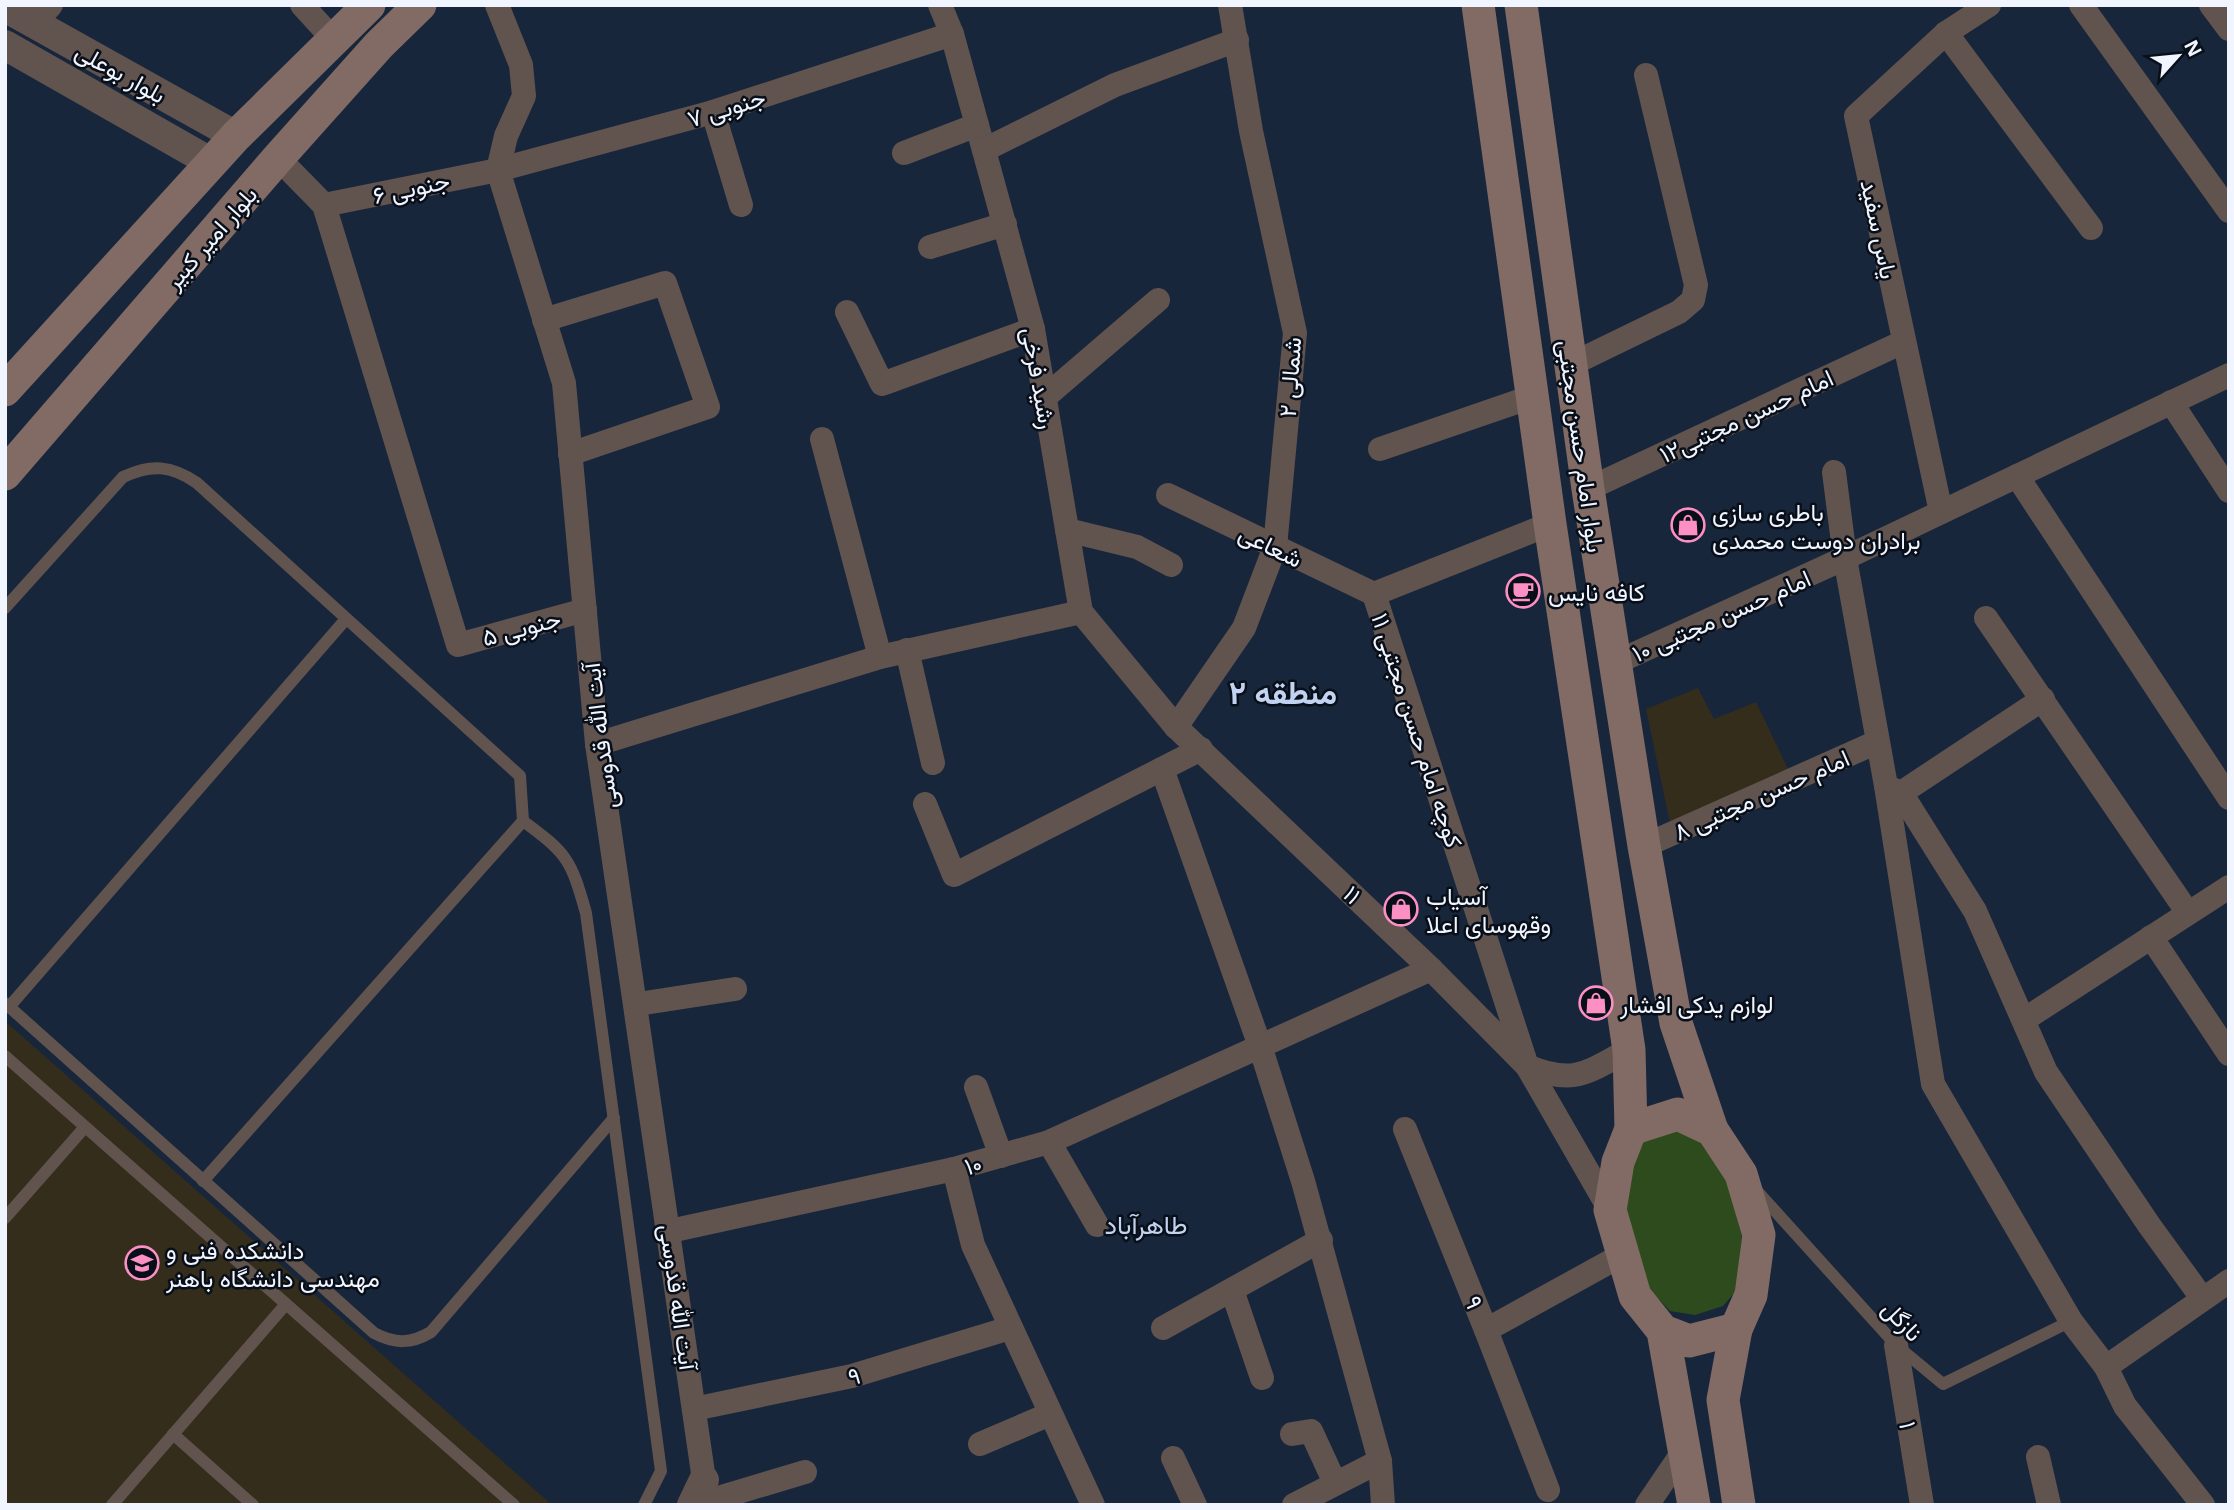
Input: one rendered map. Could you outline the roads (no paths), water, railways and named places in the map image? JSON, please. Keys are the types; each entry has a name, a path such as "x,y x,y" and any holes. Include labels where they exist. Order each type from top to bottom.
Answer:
{"main road":[{"name":"بلوار امیر کبیر","path":"5,390 236,136 369,5"},
{"name":"بلوار امیر کبیر","path":"5,474 278,158 379,45 420,5"},
{"name":"بلوار امام حسن مجتبی","path":"1478,5 1550,524 1629,1050 1631,1129"},
{"name":"بلوار امام حسن مجتبی","path":"1521,5 1588,489 1644,846 1676,1023 1712,1130"},
{"path":"1694,1505 1662,1331 1635,1296 1610,1210 1618,1161 1631,1129 1678,1114 1712,1130 1741,1174 1759,1236 1751,1295 1736,1329 1723,1400 1739,1505"},
{"path":"1662,1331 1689,1341 1736,1329"}],"street":[{"path":"302,5 334,40"},
{"path":"497,5 520,65 524,96 506,136 498,170"},
{"name":"رشید فرخی","path":"940,5 952,34 1032,330 1081,612 1176,727"},
{"name":"۲ شمالی","path":"1176,727 1244,628 1275,547 1295,332 1251,131 1230,5"},
{"name":"یاس سفید","path":"1941,512 1856,116 1946,33 1989,5"},
{"path":"2081,5 2229,211"},
{"path":"2211,5 2229,29"},
{"name":"بلوار بوعلی","path":"5,7 42,15 236,136"},
{"path":"1946,33 2091,228"},
{"name":"۷ جنوبی","path":"498,170 713,112 952,34"},
{"path":"984,150 1115,85 1237,40"},
{"name":"بلوار بوعلی","path":"5,45 212,163"},
{"path":"1570,365 1679,312 1693,300 1696,285 1647,75"},
{"path":"713,112 741,205"},
{"path":"904,153 977,125"},
{"path":"278,158 324,205"},
{"name":"۶ جنوبی","path":"324,205 498,170"},
{"name":"آیت الله قدوسی","path":"498,170 564,383 597,744 670,1231 703,1498"},
{"name":"۵ جنوبی","path":"324,205 458,645 585,610"},
{"path":"930,247 1005,224"},
{"path":"544,320 665,283 708,407 570,454"},
{"path":"1044,398 1158,300"},
{"path":"847,312 882,384 1032,330"},
{"name":"امام حسن مجتبی۱۲","path":"1588,489 1903,342"},
{"name":"امام حسن مجتبی ۱۰","path":"1615,663 1845,558 2229,375"},
{"path":"1380,449 1534,396"},
{"path":"2171,402 2229,491"},
{"path":"822,439 880,657"},
{"path":"1834,472 1845,558 1877,742 1894,790 1933,1084 2071,1321 2106,1367 2125,1406 2203,1505"},
{"path":"2017,476 2229,798"},
{"name":"شعاعی","path":"1168,495 1374,594"},
{"path":"1374,594 1550,524"},
{"path":"1067,530 1137,547 1171,565"},
{"name":"کوچه امام حسن مجتبی ۱۱","path":"1374,594 1527,1066"},
{"path":"597,744 880,657 1081,612"},
{"path":"1986,618 2188,914"},
{"path":"907,650 933,763"},
{"path":"1894,790 2043,699"},
{"name":"۱۱","path":"1176,727 1432,969 1527,1066 1610,1210"},
{"name":"امام حسن مجتبی ۸","path":"1644,846 1877,742"},
{"path":"925,804 954,875 1201,749"},
{"path":"1162,769 1261,1049 1321,1240 1380,1461 1383,1505"},
{"path":"1894,790 1975,911 2025,1019 2046,1072 2202,1298"},
{"path":"2025,1019 2229,887"},
{"path":"2151,937 2229,1054"},
{"name":"۱۰","path":"670,1231 954,1169 1049,1142 1261,1049 1432,969"},
{"path":"638,1004 735,989"},
{"name":"۱۱","path":"1527,1066 1550,1075 1570,1077 1629,1050"},
{"path":"976,1087 1001,1156"},
{"name":"۹","path":"1405,1129 1486,1330 1622,1255"},
{"path":"1049,1142 1097,1225"},
{"path":"954,1169 973,1245 1093,1505"},
{"path":"1163,1328 1321,1240"},
{"path":"2106,1367 2229,1281"},
{"path":"1232,1290 1262,1378"},
{"name":"۹","path":"694,1409 852,1376 1010,1328"},
{"path":"1486,1330 1548,1490"},
{"name":"۱","path":"1896,1345 1922,1505"},
{"path":"980,1444 1051,1414"},
{"path":"1292,1434 1311,1431 1335,1483"},
{"path":"1647,1505 1685,1449"},
{"path":"2038,1457 2049,1505"},
{"path":"1173,1458 1195,1505"},
{"path":"1294,1505 1380,1461"},
{"path":"703,1498 805,1472"}],"lane":[{"path":"5,608 123,477 141,468 161,467 180,471 197,483 520,776 523,821 203,1181"},
{"path":"346,618 7,1005 374,1333 403,1343 418,1340 431,1332 614,1118"},
{"path":"523,821 561,849 577,879 586,913 661,1471 643,1505"},
{"path":"5,1056 514,1505"},
{"path":"5,1218 85,1126"},
{"name":"نازگل","path":"1741,1174 1896,1345 1937,1381 1948,1385 2071,1321"},
{"path":"112,1505 286,1304"},
{"path":"173,1434 253,1505"}],"place":[{"name":"باطری سازی برادران دوست محمدی","path":"1688,525"},
{"name":"کافه نایس","path":"1523,591"},
{"name":"آسیاب وقهوسای اعلا","path":"1401,909"},
{"name":"لوازم یدکی افشار","path":"1596,1003"},
{"name":"دانشکده فنی و مهندسی دانشگاه باهنر","path":"142,1263"}],"district":[{"name":"منطقه ۲","path":"1283,691"},
{"name":"طاهرآباد","path":"1146,1224"}]}
